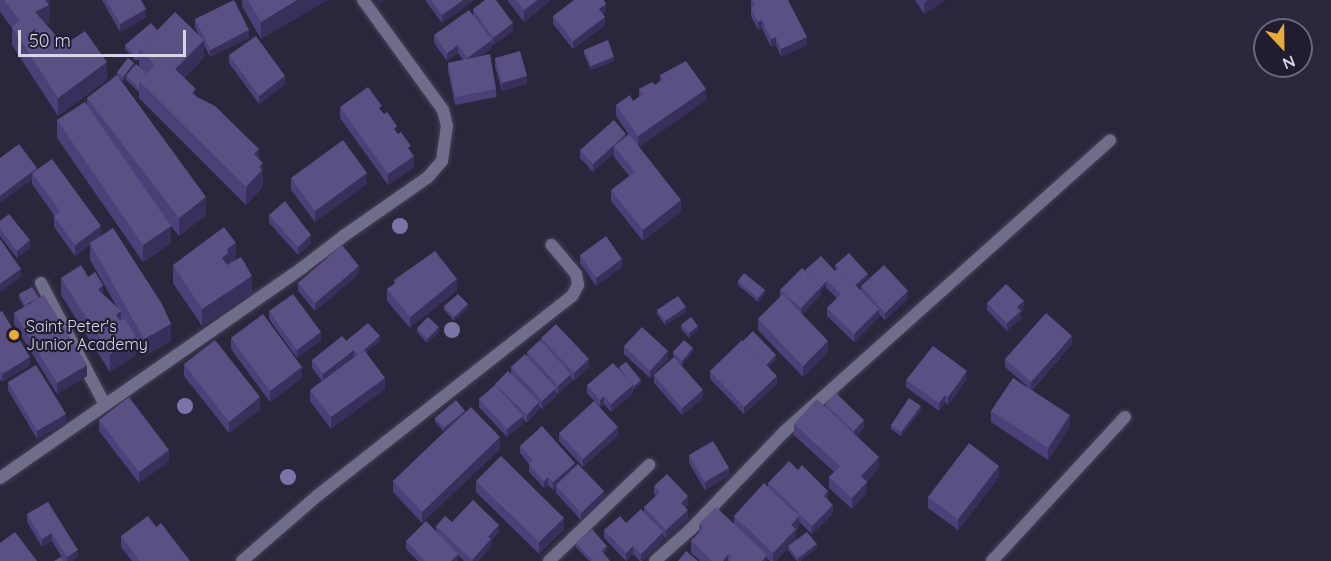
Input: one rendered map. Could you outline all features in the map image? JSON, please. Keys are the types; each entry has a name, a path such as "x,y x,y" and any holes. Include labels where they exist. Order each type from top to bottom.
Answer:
{"street":[{"path":"0,478 302,268 428,177 442,161 447,126 443,110 363,0"},
{"path":"655,561 690,530 784,431 1110,140"},
{"path":"242,561 317,496 572,296 578,285 576,274 552,245"},
{"path":"41,282 105,405"},
{"path":"992,561 1125,417"},
{"path":"549,561 649,465"}],"building":[{"path":"4,0 45,0 49,5 35,12 64,45 85,31 107,62 58,98 12,27 20,21"},
{"path":"106,0 141,0 146,9 120,24"},
{"path":"234,0 249,30 210,50 195,19"},
{"path":"248,0 297,0 261,22"},
{"path":"431,0 463,0 442,15"},
{"path":"485,0 496,0 513,23 493,38 473,9"},
{"path":"516,0 537,0 524,10"},
{"path":"574,0 604,0 606,4 599,9 605,17 573,41 553,16"},
{"path":"752,0 788,0 807,37 781,49 776,37 771,39 762,20 758,22 751,8 755,6"},
{"path":"469,10 492,40 467,58 458,45 447,53 434,35"},
{"path":"175,12 204,40 175,69 196,89 191,94 215,106 259,149 254,154 263,163 259,167 262,170 246,187 139,81 155,65 139,49"},
{"path":"151,23 157,30 139,49 139,55 136,57 125,45"},
{"path":"256,36 285,76 259,96 229,55"},
{"path":"608,40 614,57 591,66 584,50"},
{"path":"520,51 527,76 502,83 495,58"},
{"path":"490,54 496,89 455,97 448,63"},
{"path":"128,58 134,63 123,77 117,72"},
{"path":"686,61 706,89 638,136 616,105 630,95 633,101 643,94 639,89 652,82 655,85 663,79 660,75"},
{"path":"136,64 146,73 139,81 139,88 126,76"},
{"path":"117,75 206,197 179,218 87,98"},
{"path":"368,87 382,106 379,108 384,114 387,112 397,126 394,129 398,134 401,132 411,146 408,148 414,156 388,174 340,107"},
{"path":"85,102 171,226 143,245 57,120"},
{"path":"614,120 626,134 593,164 580,150"},
{"path":"629,134 681,200 643,230 611,190 635,172 614,146"},
{"path":"343,140 367,173 315,211 291,178"},
{"path":"19,144 37,168 0,196 0,158"},
{"path":"52,159 101,226 75,245 54,216 60,211 32,173"},
{"path":"285,201 311,235 298,247 269,215"},
{"path":"9,214 30,240 17,251 0,229 0,221"},
{"path":"224,227 236,243 227,249 228,253 222,258 227,265 241,257 252,276 202,309 173,265"},
{"path":"113,228 162,304 171,324 144,339 90,243"},
{"path":"606,236 622,259 596,278 580,255"},
{"path":"0,239 21,269 0,284"},
{"path":"342,245 359,266 315,303 298,283"},
{"path":"435,251 457,279 410,317 387,289 396,283 394,280"},
{"path":"849,253 868,274 855,285 835,265"},
{"path":"821,256 835,271 821,287 805,270"},
{"path":"81,265 88,277 95,272 103,285 98,290 121,311 116,315 120,320 125,319 136,337 110,354 61,278"},
{"path":"884,265 908,291 885,313 861,286"},
{"path":"802,268 821,287 801,308 780,290"},
{"path":"838,268 879,309 854,334 827,308 841,294 826,280"},
{"path":"744,273 765,290 758,298 738,281"},
{"path":"1006,284 1024,301 1017,307 1021,311 1007,323 987,303"},
{"path":"32,287 39,298 25,305 19,294"},
{"path":"293,294 321,332 297,350 269,311"},
{"path":"458,294 468,304 454,317 444,306"},
{"path":"783,294 828,341 803,366 758,319"},
{"path":"44,295 87,365 57,383 14,313"},
{"path":"678,296 686,307 665,321 657,310"},
{"path":"2,311 30,357 2,374 0,371 0,312"},
{"path":"1046,313 1072,336 1031,382 1005,359"},
{"path":"263,314 302,367 270,391 231,338"},
{"path":"428,317 439,327 427,339 417,328"},
{"path":"691,317 698,326 689,333 681,325"},
{"path":"368,323 380,336 358,355 346,341"},
{"path":"556,324 589,359 574,373 541,338"},
{"path":"642,327 668,351 650,371 624,346"},
{"path":"753,331 776,355 766,365 743,341"},
{"path":"342,336 354,350 323,374 312,360"},
{"path":"215,340 260,397 229,422 184,364"},
{"path":"540,340 571,374 558,386 527,352"},
{"path":"684,340 693,348 682,361 673,352"},
{"path":"742,340 777,376 744,407 710,371"},
{"path":"933,346 967,371 948,397 945,395 939,403 906,380"},
{"path":"364,350 385,378 331,417 310,390"},
{"path":"525,354 556,388 542,401 511,367"},
{"path":"674,357 703,390 682,408 654,375"},
{"path":"626,362 641,380 634,386 619,367"},
{"path":"613,363 633,385 611,404 604,396 600,400 587,385"},
{"path":"36,365 66,414 37,431 8,382"},
{"path":"508,371 539,402 527,415 495,384"},
{"path":"1013,378 1070,415 1048,448 991,411"},
{"path":"495,385 523,416 507,429 479,399"},
{"path":"836,393 864,420 854,431 825,404"},
{"path":"129,397 169,450 139,472 99,420"},
{"path":"909,398 921,406 901,432 891,425"},
{"path":"817,399 879,457 861,476 867,482 852,498 829,477 840,466 794,424"},
{"path":"456,400 465,411 444,428 435,418"},
{"path":"594,401 618,427 583,459 559,433"},
{"path":"471,407 500,437 422,512 393,481"},
{"path":"542,426 575,463 553,482 548,477 544,481 529,464 533,460 520,446"},
{"path":"713,441 729,468 705,482 689,455"},
{"path":"969,443 999,466 958,519 928,497"},
{"path":"501,456 564,518 539,542 476,481"},
{"path":"789,461 798,470 802,465 828,491 824,496 833,505 812,526 768,483"},
{"path":"578,464 604,491 581,513 556,485"},
{"path":"667,474 688,496 681,503 688,510 666,530 644,507 660,492 654,486"},
{"path":"764,483 799,516 791,525 796,529 773,553 734,516"},
{"path":"473,500 499,525 488,537 491,539 472,560 436,526 445,516 452,522"},
{"path":"48,502 78,550 67,557 52,533 42,539 27,514"},
{"path":"716,507 767,555 762,561 730,561 732,557 728,554 723,561 712,561 691,541 703,528 699,524"},
{"path":"641,509 663,532 641,554 633,546 626,553 604,530 620,516 626,523"},
{"path":"148,516 156,527 161,523 190,561 140,561 121,536"},
{"path":"426,521 458,554 451,561 425,561 406,541"},
{"path":"592,529 607,546 592,560 576,543"},
{"path":"15,532 37,561 0,561 0,543"},
{"path":"807,532 817,544 798,558 788,546"},
{"path":"602,551 610,561 590,561"},
{"path":"686,551 698,561 678,561"}],"place":[{"name":"Saint Peter's Junior Academy","path":"14,335"}]}
